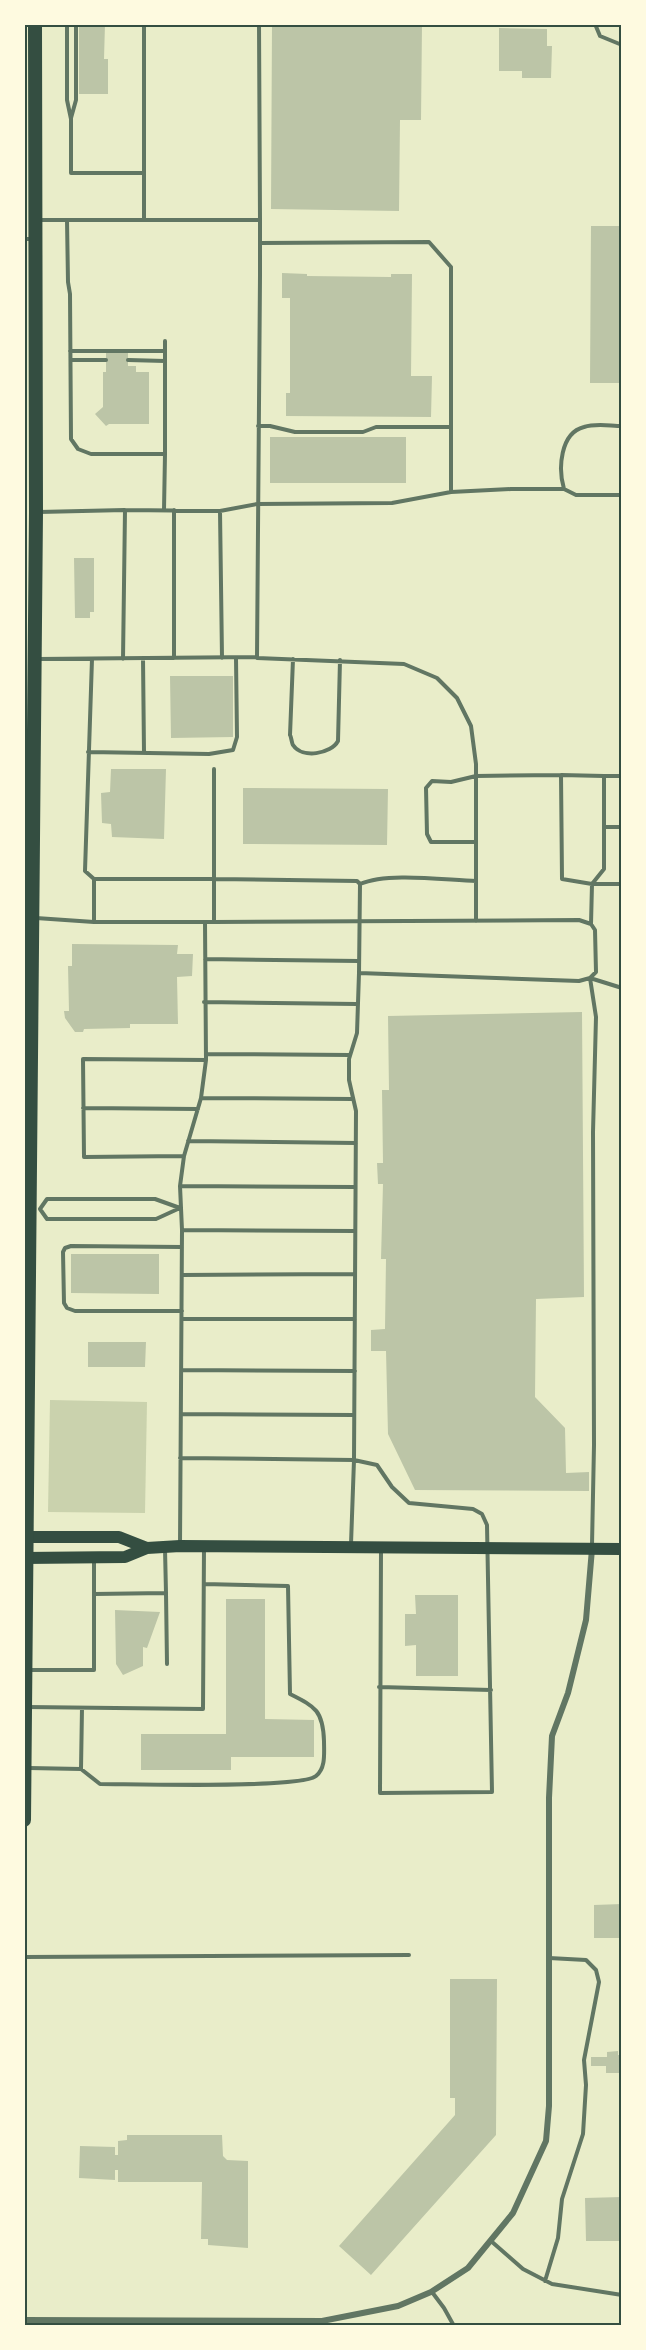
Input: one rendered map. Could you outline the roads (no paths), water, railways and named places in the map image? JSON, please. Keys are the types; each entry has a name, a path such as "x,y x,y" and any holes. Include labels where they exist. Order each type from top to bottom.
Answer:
{"main road":[{"path":"24,1820 25,1537 31,1209 28,918 34,659 30,512 33,281 30,239 34,220 35,24"},
{"path":"25,1537 119,1536 147,1548"},
{"path":"25,1558 125,1557 147,1548 180,1546 622,1549"}],"street":[{"path":"24,2320 284,2324 322,2321 368,2313 398,2306 431,2292 468,2268 513,2213 546,2140 549,2106 549,1798 552,1736 568,1693 586,1620 592,1549"}],"lane":[{"path":"67,24 67,100 71,119 70,173 144,173"},
{"path":"71,119 76,100 76,24"},
{"path":"144,24 144,220"},
{"path":"257,657 259,24"},
{"path":"595,24 600,36 622,45"},
{"path":"34,220 260,220"},
{"path":"67,220 70,294 70,439 78,449 91,454 165,454"},
{"path":"260,243 429,242 451,267 451,492"},
{"path":"165,341 165,510"},
{"path":"70,351 165,351"},
{"path":"70,360 106,360"},
{"path":"128,360 165,361"},
{"path":"258,426 270,426 296,432 363,432 376,427 451,427"},
{"path":"564,489 561,469 563,448 571,434 582,427 622,426"},
{"path":"30,512 220,511 257,504 392,503 451,492 511,489 564,489 576,495 622,495"},
{"path":"123,659 125,510"},
{"path":"174,510 174,658"},
{"path":"220,511 222,658"},
{"path":"34,659 257,657 340,660 404,664 437,678 457,698 471,726 476,777 476,921"},
{"path":"142,658 144,753"},
{"path":"88,752 209,754 233,750 237,738 236,658"},
{"path":"92,659 85,871 94,879 352,880 360,884 372,879 394,878 476,881"},
{"path":"293,659 290,735 293,744 299,750 310,752 326,752 334,748 338,741 340,660"},
{"path":"214,769 214,922"},
{"path":"561,775 562,879 592,884 622,884"},
{"path":"359,973 579,981 590,978 596,972 595,930 591,924 592,884 604,869 604,776"},
{"path":"476,842 431,842 427,834 426,788 432,781 451,782 476,777 622,776"},
{"path":"604,827 622,827"},
{"path":"94,879 94,922"},
{"path":"351,1547 354,1460 356,1111 350,1080 350,1055 357,1033 360,884"},
{"path":"28,918 94,922 579,920 591,924"},
{"path":"180,1546 182,1230 180,1186 184,1156 201,1098 206,1060 205,922"},
{"path":"205,959 359,961"},
{"path":"590,978 622,988"},
{"path":"590,978 596,1017 593,1132 592,1549"},
{"path":"204,1002 357,1004"},
{"path":"206,1054 350,1055"},
{"path":"184,1156 84,1157 83,1059 206,1060"},
{"path":"201,1098 353,1099"},
{"path":"83,1108 198,1109"},
{"path":"188,1142 356,1143"},
{"path":"180,1186 355,1187"},
{"path":"47,1199 155,1199 180,1208 156,1219 47,1219 31,1209 47,1199"},
{"path":"182,1230 355,1231"},
{"path":"182,1247 70,1246 63,1252 64,1303 67,1308 75,1311 182,1311"},
{"path":"182,1275 355,1274"},
{"path":"182,1319 355,1319"},
{"path":"181,1370 355,1371"},
{"path":"181,1414 354,1415"},
{"path":"180,1458 354,1460 377,1465 392,1487 408,1503 473,1509 482,1514 487,1525 488,1548 492,1792 380,1792 381,1548"},
{"path":"25,1707 203,1709 204,1546"},
{"path":"165,1547 168,1664"},
{"path":"26,1670 94,1670 94,1557"},
{"path":"24,1768 81,1769 100,1784 260,1784 305,1780 316,1776 324,1762 321,1715 312,1705 290,1694 288,1586 204,1584"},
{"path":"94,1594 166,1593"},
{"path":"379,1687 491,1690"},
{"path":"81,1769 82,1708"},
{"path":"24,1957 409,1955"},
{"path":"545,2281 558,2238 562,2199 583,2134 586,2085 584,2060 599,1982 596,1970 586,1960 549,1958"},
{"path":"490,2240 523,2269 552,2284 622,2295"},
{"path":"431,2292 444,2308 454,2326"}]}
